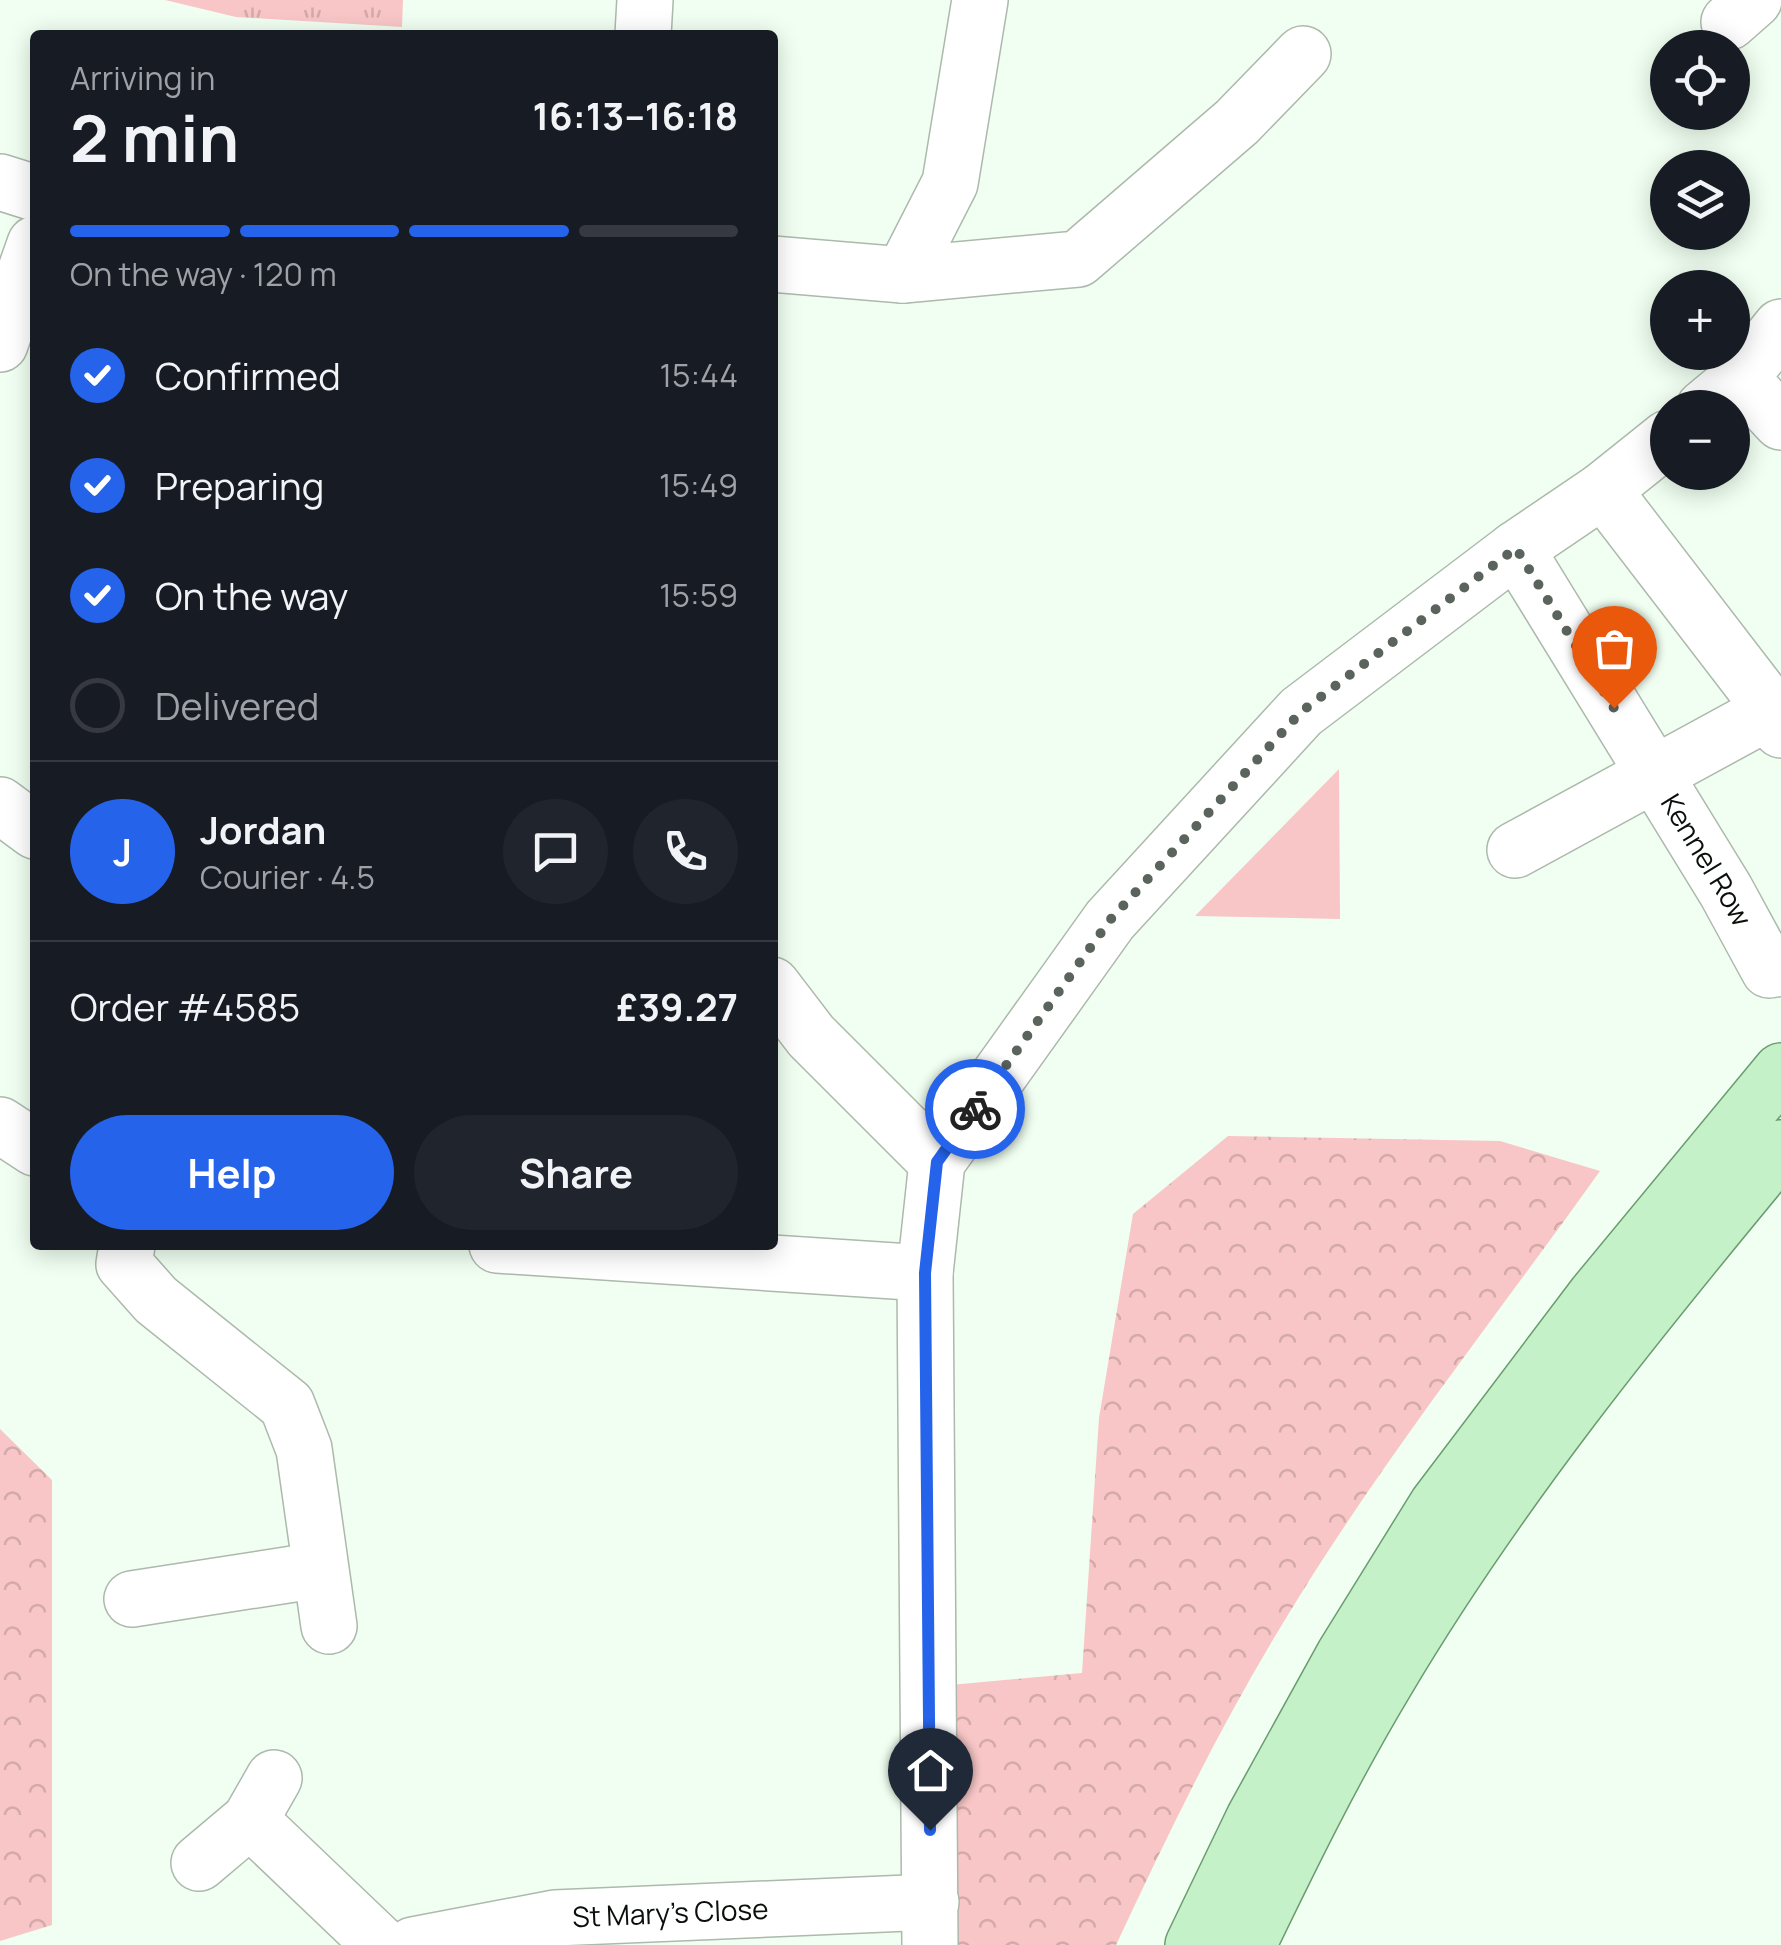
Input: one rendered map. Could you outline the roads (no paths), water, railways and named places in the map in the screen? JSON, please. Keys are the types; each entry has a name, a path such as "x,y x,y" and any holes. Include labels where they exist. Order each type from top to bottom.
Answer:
{"main road":[{"path":"1248,1945 1300,1838 1385,1682 1492,1517 1627,1334 1666,1248 1781,1071"},
{"path":"1194,1945 1254,1818 1344,1655 1437,1505 1666,1248 1781,1148"}],"street":[{"path":"643,30 645,0"},
{"path":"903,275 950,184 980,0"},
{"path":"778,265 903,275 1078,259 1238,122 1303,54"},
{"path":"0,182 30,191"},
{"path":"0,344 30,258"},
{"path":"1755,403 1781,327"},
{"path":"930,1923 925,1273 937,1162 1110,920 1301,712 1516,548 1650,452"},
{"path":"1515,850 1653,772 1777,720 1602,490"},
{"name":"Kennel Row","path":"1516,548 1775,969"},
{"path":"0,805 30,827"},
{"path":"778,993 811,1036 937,1162"},
{"path":"0,1126 30,1145"},
{"path":"126,1250 124,1264 156,1300 287,1405 304,1449 328,1626"},
{"path":"573,1250 925,1273"},
{"path":"132,1599 319,1570"},
{"path":"199,1863 262,1799 381,1945"},
{"name":"St Mary's Close","path":"413,1945 555,1918 930,1923"}]}
